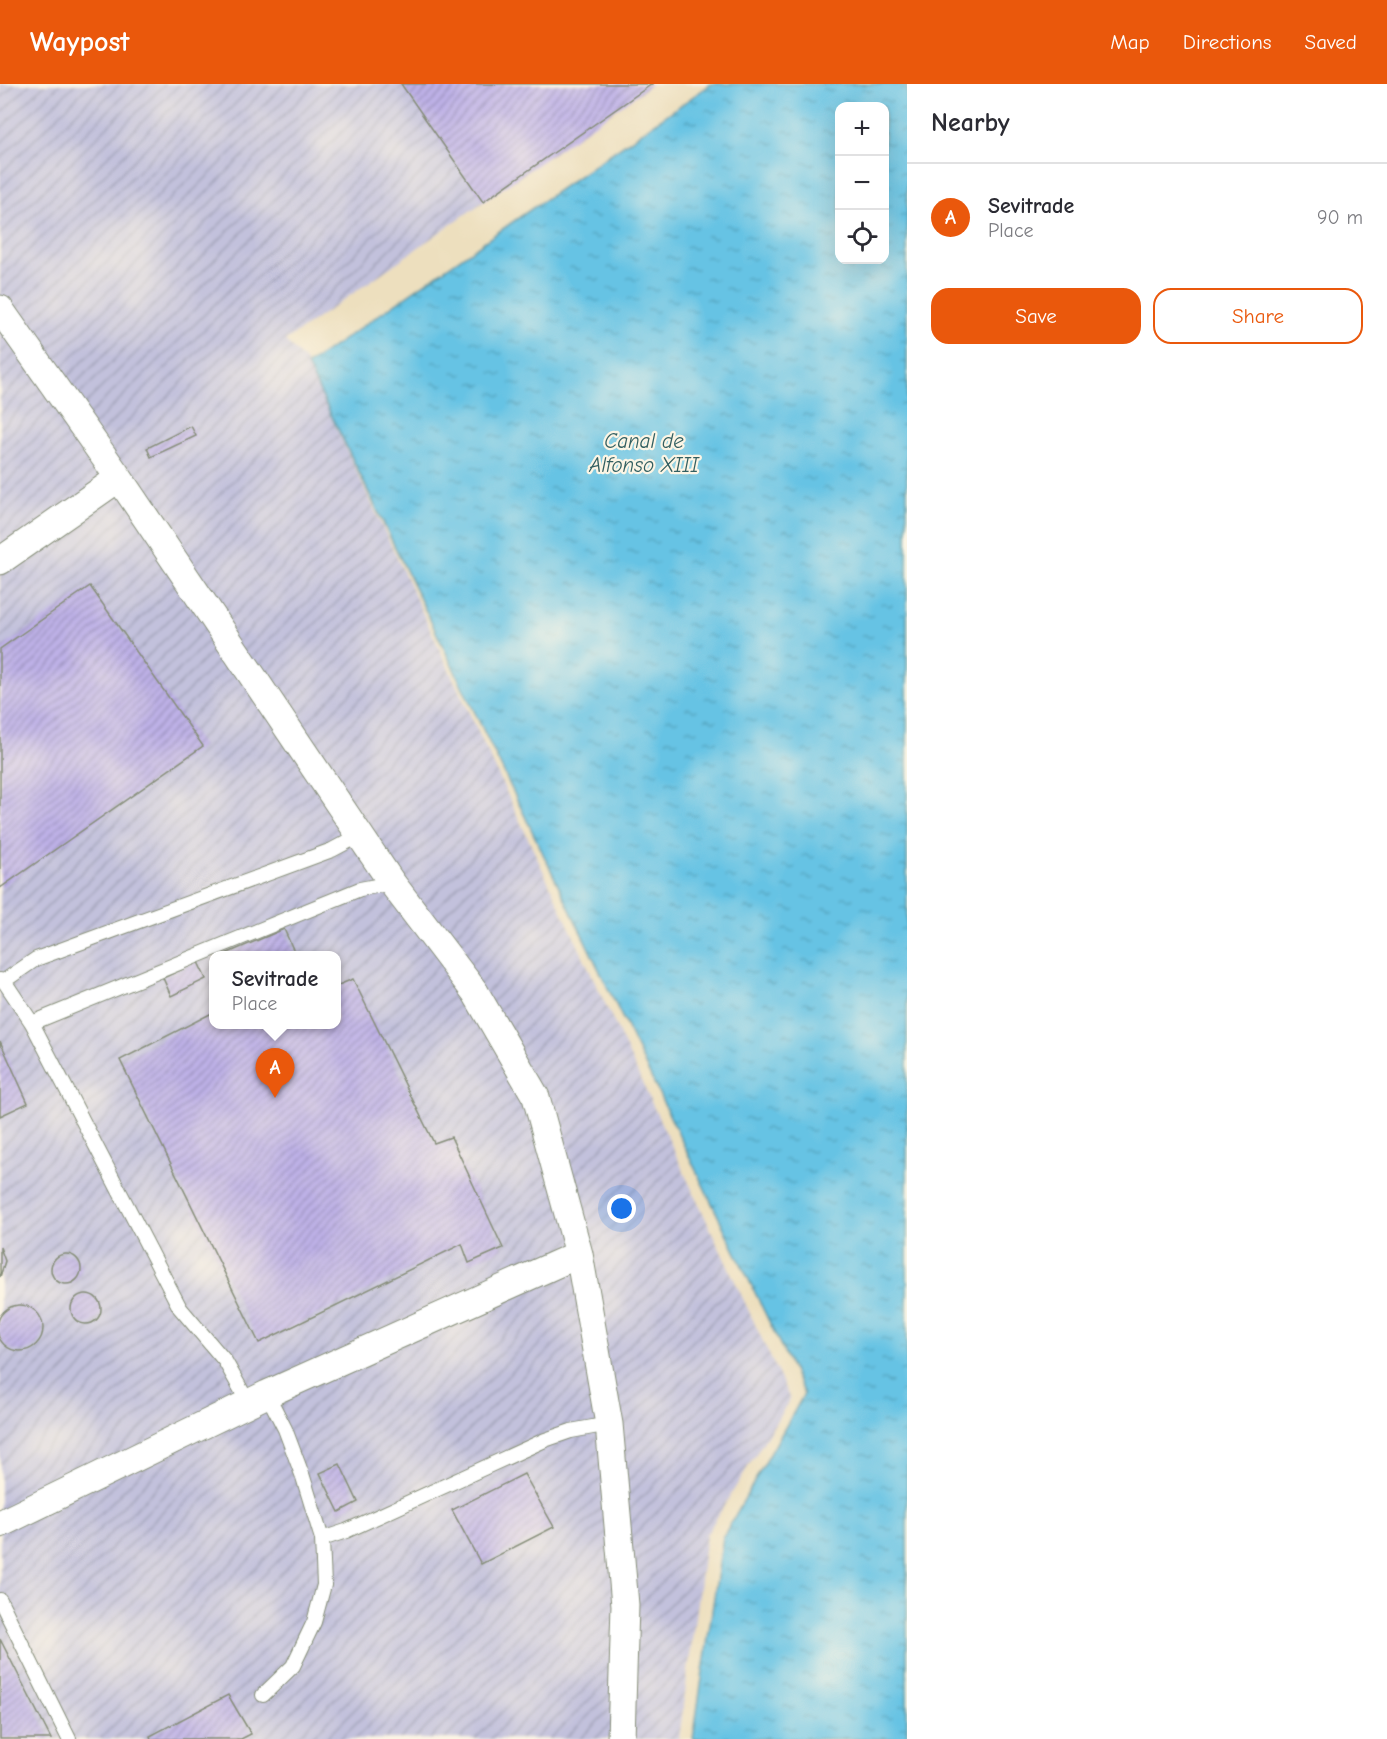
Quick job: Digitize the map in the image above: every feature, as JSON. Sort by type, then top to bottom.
[{"type":"street","points":[[0,309],[119,478],[392,883],[475,992],[536,1096],[579,1254],[609,1425],[625,1605],[621,1739]]},
{"type":"street","points":[[0,561],[119,478]]},
{"type":"street","points":[[0,1524],[258,1399],[579,1254]]},
{"type":"lane","points":[[263,1695],[292,1666],[314,1622],[324,1585],[322,1539],[300,1467],[285,1428],[180,1308],[33,1023],[2,981],[36,959],[332,850],[360,836]]},
{"type":"lane","points":[[33,1023],[360,888],[392,883]]},
{"type":"lane","points":[[322,1539],[346,1531],[545,1440],[571,1431],[609,1425]]},
{"type":"lane","points":[[0,1600],[69,1739]]},
{"type":"shaded area","points":[[0,84],[651,84],[285,341],[305,361],[790,1399],[706,1535],[679,1739],[0,1739]]},
{"type":"water","name":"Canal de Alfonso XIII","points":[[711,84],[907,84],[907,1739],[693,1739],[723,1537],[804,1394],[307,365]]},
{"type":"building","points":[[401,84],[652,84],[483,202]]},
{"type":"building","points":[[191,426],[196,436],[151,457],[147,448]]},
{"type":"building","points":[[90,586],[203,746],[0,888],[0,649]]},
{"type":"building","points":[[284,929],[294,951],[233,951]]},
{"type":"building","points":[[198,962],[206,979],[171,996],[163,978]]},
{"type":"building","points":[[353,979],[434,1143],[451,1137],[503,1248],[469,1263],[462,1244],[259,1343],[120,1060],[209,1015],[209,1029],[341,1029],[341,984]]},
{"type":"building","points":[[0,1041],[28,1103],[0,1116]]},
{"type":"building","points":[[0,1247],[5,1261],[0,1277]]},
{"type":"building","points":[[66,1254],[72,1255],[80,1263],[80,1275],[72,1283],[66,1284],[60,1283],[52,1275],[51,1269],[52,1263],[60,1255]]},
{"type":"building","points":[[86,1294],[92,1295],[100,1303],[100,1315],[92,1323],[86,1324],[80,1323],[72,1315],[71,1309],[72,1303],[80,1295]]},
{"type":"building","points":[[20,1305],[29,1307],[41,1319],[43,1328],[41,1337],[29,1349],[20,1351],[11,1349],[-1,1337],[-1,1319],[11,1307]]},
{"type":"building","points":[[340,1464],[358,1502],[339,1512],[320,1473]]},
{"type":"building","points":[[524,1474],[554,1527],[481,1564],[452,1510]]},
{"type":"building","points":[[0,1639],[51,1739],[0,1739]]},
{"type":"building","points":[[228,1695],[251,1734],[241,1739],[151,1739],[150,1736]]},
{"type":"place","name":"Sevitrade","points":[[275,1098]]}]
